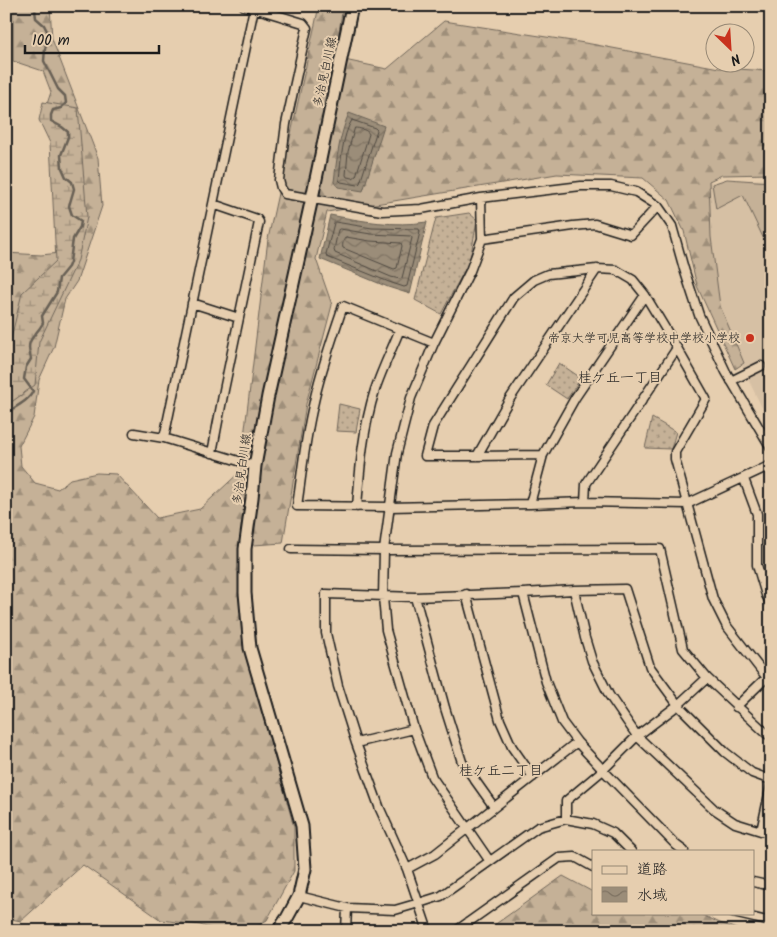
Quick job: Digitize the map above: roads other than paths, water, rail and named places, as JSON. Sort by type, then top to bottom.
[{"type":"main road","name":"多治見白川線","points":[[278,931],[299,896],[305,869],[302,826],[250,648],[245,593],[245,549],[255,466],[268,396],[352,6]]},
{"type":"street","points":[[244,6],[303,23],[307,28],[286,124],[279,180],[285,194],[382,211],[421,209],[482,198],[582,186],[611,186],[636,192],[658,206],[672,226],[699,314],[726,372],[771,448]]},
{"type":"street","points":[[164,438],[254,8]]},
{"type":"street","points":[[482,198],[482,239],[470,271],[434,343],[411,398],[397,453],[384,550],[383,596],[386,630],[414,729],[432,777],[490,860]]},
{"type":"street","points":[[212,453],[259,222],[257,219],[213,204]]},
{"type":"street","points":[[482,239],[595,224],[631,235],[658,206]]},
{"type":"street","points":[[477,456],[509,400],[597,269]]},
{"type":"street","points":[[542,454],[425,456],[433,426],[514,297],[534,280],[548,274],[597,269],[616,270],[633,280],[645,295],[706,399],[675,452],[674,459],[713,599],[726,625],[769,679],[736,706]]},
{"type":"street","points":[[530,504],[542,454],[574,398],[645,295]]},
{"type":"street","points":[[192,303],[239,318]]},
{"type":"street","points":[[434,343],[343,306],[324,361],[312,407],[297,506],[390,508],[585,502],[687,504],[771,466]]},
{"type":"street","points":[[357,507],[361,456],[368,419],[376,389],[400,329]]},
{"type":"street","points":[[585,502],[586,484],[677,348]]},
{"type":"street","points":[[731,381],[761,366]]},
{"type":"street","points":[[134,433],[164,438],[255,466]]},
{"type":"street","points":[[744,479],[757,514],[758,565],[766,595],[771,604]]},
{"type":"street","points":[[291,549],[660,549],[683,648],[707,678],[771,736]]},
{"type":"street","points":[[428,931],[407,869],[380,809],[338,686],[326,632],[326,594],[415,597],[625,589],[650,667],[678,705],[725,752],[752,773],[771,780]]},
{"type":"street","points":[[574,590],[592,661],[609,695],[637,736],[714,809],[735,823],[771,833]]},
{"type":"street","points":[[523,593],[546,682],[562,722],[602,770],[683,850]]},
{"type":"street","points":[[466,594],[500,720],[512,747],[533,777]]},
{"type":"street","points":[[415,597],[445,708],[462,762],[494,807]]},
{"type":"street","points":[[566,819],[566,801],[637,736],[678,705],[707,678]]},
{"type":"street","points":[[356,743],[414,729]]},
{"type":"street","points":[[407,869],[435,854],[577,742]]},
{"type":"street","points":[[761,831],[771,785]]},
{"type":"street","points":[[299,896],[347,908],[395,910],[441,896],[538,827],[566,819],[593,824],[614,833],[630,850]]},
{"type":"street","points":[[456,931],[559,858],[575,857],[592,866]]},
{"type":"street","points":[[754,882],[771,886]]},
{"type":"street","points":[[346,931],[347,908]]},
{"type":"street","points":[[737,914],[771,922]]},
{"type":"water","points":[[349,113],[384,126],[363,191],[338,187],[334,182],[337,156]]},
{"type":"water","points":[[330,215],[390,224],[427,222],[410,294],[320,259]]},
{"type":"waterway","points":[[6,413],[25,401],[33,391],[24,379],[26,367],[31,359],[29,352],[31,339],[43,323],[42,316],[57,292],[59,278],[68,267],[73,239],[80,227],[81,221],[72,215],[69,206],[74,189],[72,182],[66,177],[62,168],[61,155],[68,132],[51,121],[53,110],[61,108],[66,103],[65,96],[58,89],[44,61],[49,35],[44,25],[36,18],[35,10],[39,6]]},
{"type":"place","name":"帝京大学可児高等学校中学校小学校","points":[[750,338]]},
{"type":"district","name":"桂ケ丘一丁目","points":[[620,378]]},
{"type":"district","name":"桂ケ丘二丁目","points":[[501,771]]}]
